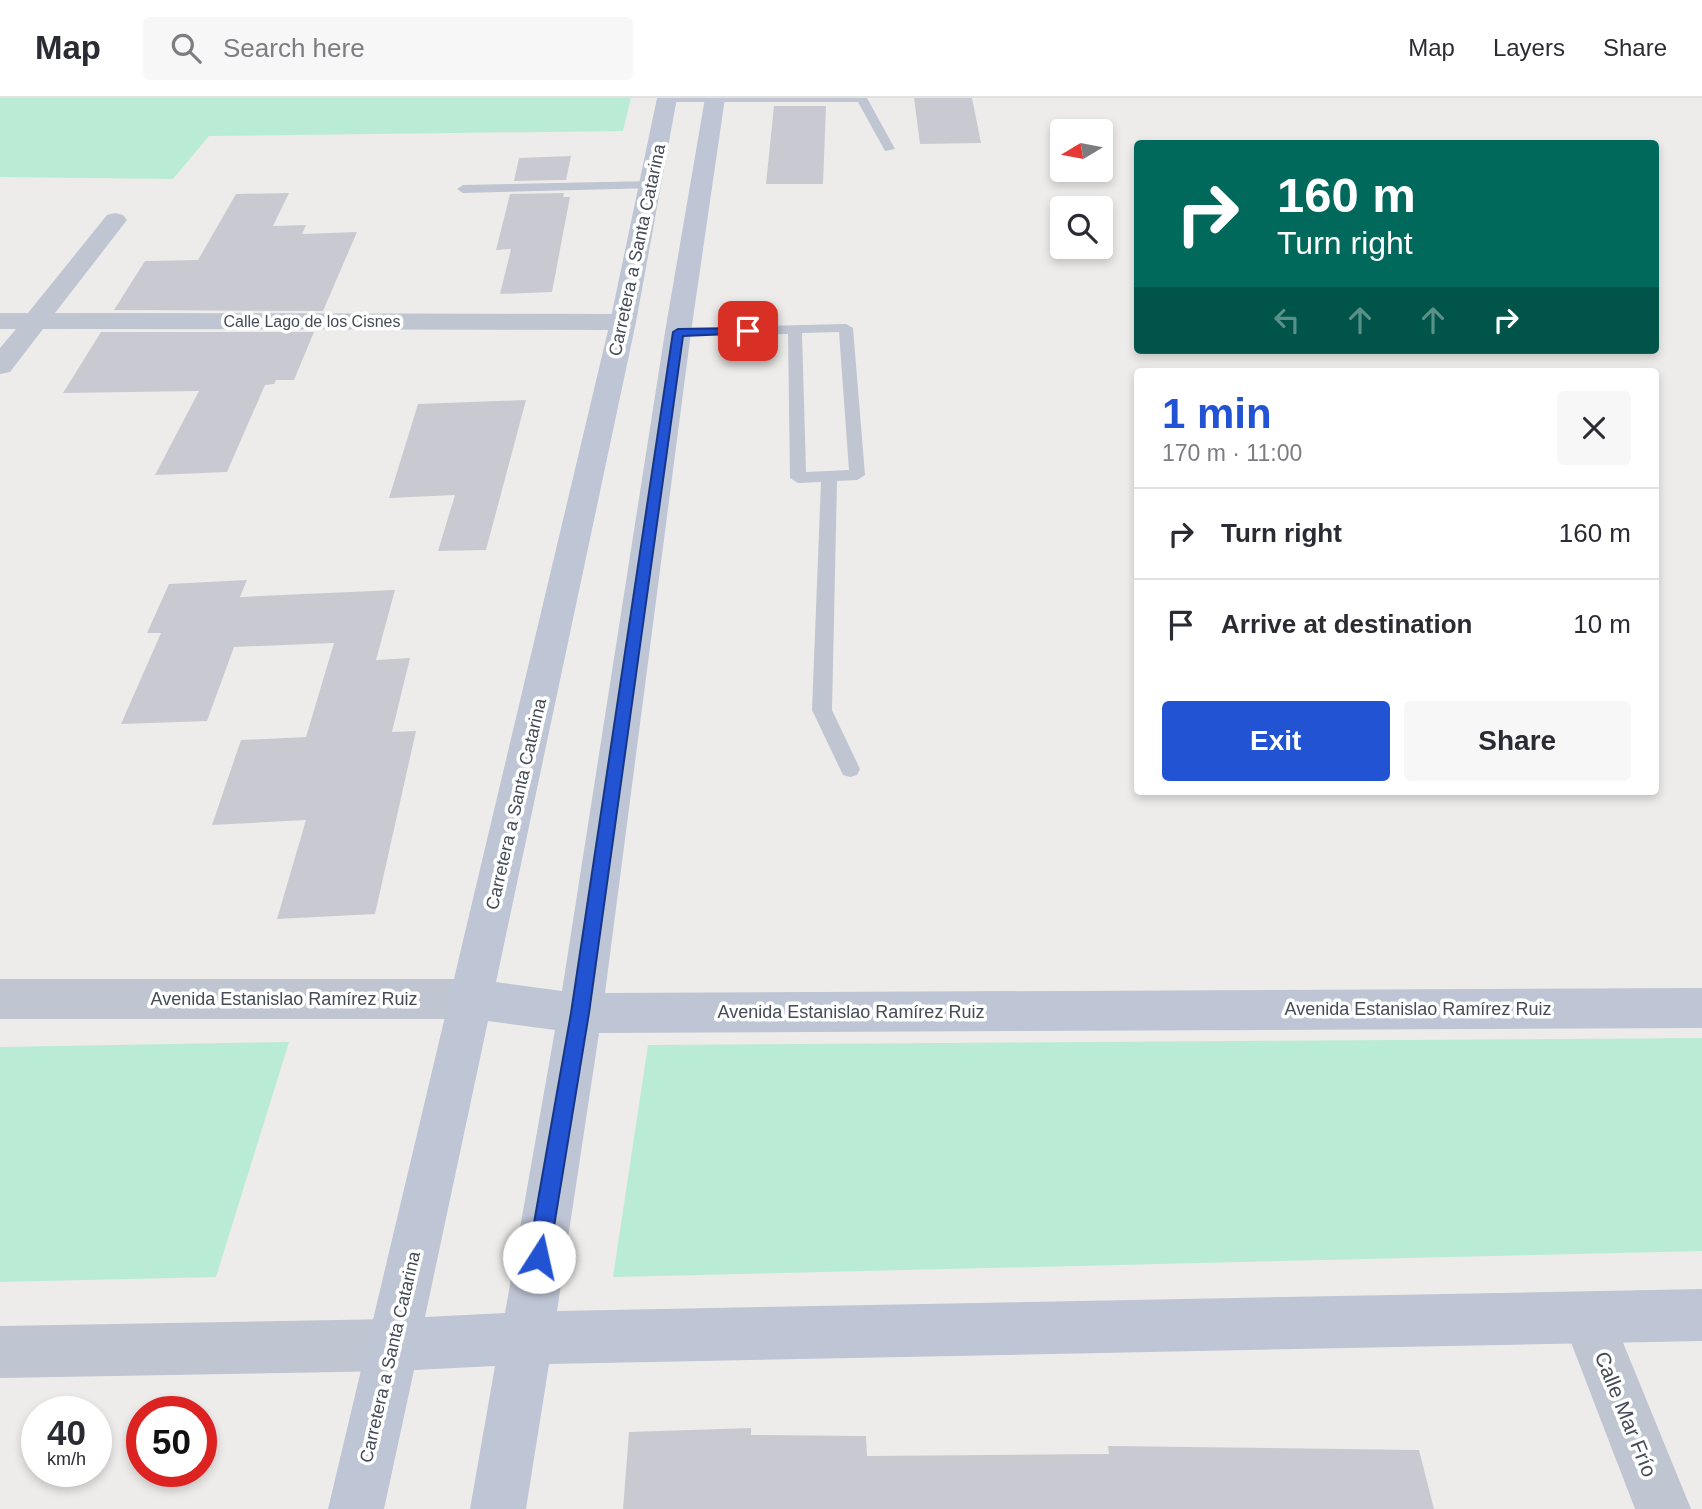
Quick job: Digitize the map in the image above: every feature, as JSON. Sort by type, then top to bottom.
[{"type":"main road","points":[[498,1509],[580,1013],[678,332],[715,98]]},
{"type":"main road","name":"Carretera a Santa Catarina","points":[[356,1509],[624,322],[667,99]]},
{"type":"main road","name":"Avenida Estanislao Ramírez Ruiz","points":[[472,999],[580,1013],[1702,1008]]},
{"type":"main road","points":[[393,1345],[525,1338],[1702,1315]]},
{"type":"street","points":[[0,366],[115,220]]},
{"type":"street","name":"Calle Lago de los Cisnes","points":[[0,321],[624,322]]},
{"type":"street","name":"Avenida Estanislao Ramírez Ruiz","points":[[0,999],[472,999]]},
{"type":"street","name":"Calle Mar Frío","points":[[1588,1319],[1663,1509]]},
{"type":"street","points":[[0,1352],[393,1345]]},
{"type":"lane","points":[[667,99],[862,99],[889,149]]},
{"type":"lane","points":[[463,189],[652,185]]},
{"type":"lane","points":[[678,332],[846,328],[858,475],[798,478],[795,330]]},
{"type":"lane","points":[[829,477],[822,710],[850,769]]},
{"type":"green space","points":[[0,98],[631,98],[623,131],[209,136],[173,179],[0,177]]},
{"type":"green space","points":[[1702,1038],[1702,1251],[613,1277],[648,1045]]},
{"type":"green space","points":[[289,1042],[216,1277],[0,1282],[0,1047]]},
{"type":"building","points":[[914,98],[972,98],[981,143],[920,144]]},
{"type":"building","points":[[774,106],[826,106],[823,184],[766,184]]},
{"type":"building","points":[[571,156],[566,180],[514,181],[519,158]]},
{"type":"building","points":[[289,193],[273,226],[306,225],[302,234],[357,232],[323,311],[114,310],[145,261],[198,260],[236,194]]},
{"type":"building","points":[[564,193],[563,197],[570,197],[552,292],[500,294],[511,249],[496,250],[510,194]]},
{"type":"building","points":[[101,332],[314,332],[294,380],[276,380],[274,384],[265,385],[227,472],[155,475],[199,391],[63,393]]},
{"type":"building","points":[[526,400],[486,550],[438,551],[455,495],[389,498],[418,404]]},
{"type":"building","points":[[247,580],[240,597],[395,590],[376,660],[410,658],[392,732],[416,731],[375,914],[277,919],[306,820],[212,825],[241,740],[306,737],[334,643],[234,647],[207,721],[121,724],[161,633],[147,633],[169,584]]},
{"type":"building","points":[[751,1428],[751,1435],[866,1436],[867,1456],[1109,1454],[1108,1446],[1419,1450],[1434,1509],[623,1509],[629,1432]]},
{"type":"route","points":[[539,1257],[580,1013],[678,332],[748,331]]}]
